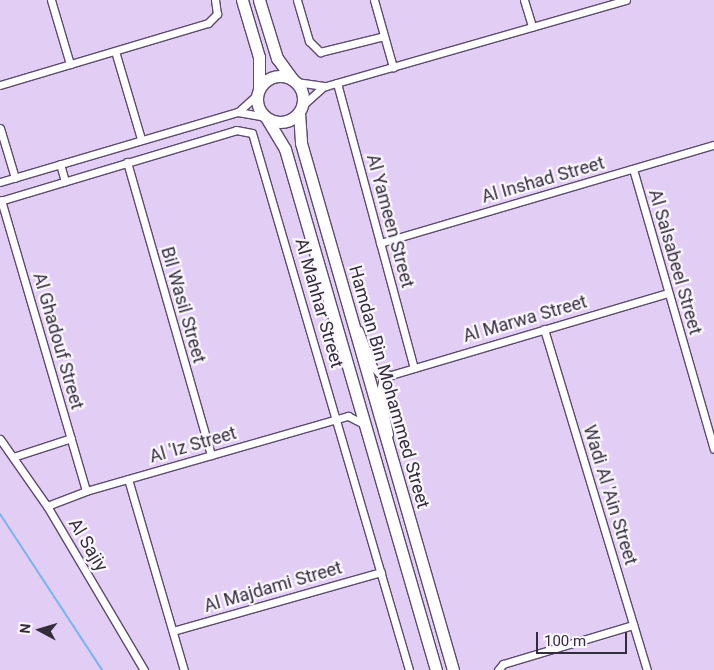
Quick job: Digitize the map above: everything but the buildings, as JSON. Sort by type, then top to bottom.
[{"type":"main road","points":[[242,0],[259,57],[258,106],[266,118],[281,123],[301,109],[302,93],[277,58],[259,0]]},
{"type":"main road","points":[[258,91],[270,78],[285,76],[294,81]]},
{"type":"main road","name":"Hamdan Bin Mohammed Street","points":[[301,109],[301,143],[453,670]]},
{"type":"main road","name":"Hamdan Bin Mohammed Street","points":[[266,118],[286,149],[436,670]]},
{"type":"street","points":[[51,0],[70,64]]},
{"type":"street","points":[[0,84],[211,22],[217,14],[215,0]]},
{"type":"street","points":[[297,0],[309,41],[320,52],[384,36]]},
{"type":"street","points":[[374,0],[393,67]]},
{"type":"street","points":[[524,0],[532,27]]},
{"type":"street","points":[[294,81],[326,86],[626,0]]},
{"type":"street","points":[[115,51],[141,139]]},
{"type":"street","name":"Al Yameen Street","points":[[337,83],[414,368]]},
{"type":"street","points":[[301,109],[326,86]]},
{"type":"street","points":[[238,112],[258,91]]},
{"type":"street","points":[[0,182],[238,112],[266,118]]},
{"type":"street","points":[[0,128],[14,178]]},
{"type":"street","name":"Al Mahhar Street","points":[[1,201],[236,130],[252,133],[409,670]]},
{"type":"street","name":"Al Inshad Street","points":[[380,242],[714,145]]},
{"type":"street","name":"Bil Wasil Street","points":[[127,162],[211,455]]},
{"type":"street","points":[[60,164],[65,181]]},
{"type":"street","name":"Al Salsabeel Street","points":[[633,169],[714,449]]},
{"type":"street","name":"Al Ghadouf Street","points":[[1,201],[86,491]]},
{"type":"street","name":"Al Marwa Street","points":[[391,374],[668,293]]},
{"type":"street","points":[[352,322],[362,335],[373,367],[379,373],[391,374]]},
{"type":"street","name":"Wadi Al 'Ain Street","points":[[544,329],[647,670]]},
{"type":"street","points":[[388,450],[388,424],[380,391],[382,382],[391,374]]},
{"type":"street","points":[[358,400],[348,416],[364,424]]},
{"type":"street","name":"Al 'Iz Street","points":[[47,506],[86,491],[348,416]]},
{"type":"street","name":"Al Sajiy","points":[[0,438],[47,506],[144,670]]},
{"type":"street","points":[[13,456],[71,438]]},
{"type":"street","points":[[128,479],[184,670]]},
{"type":"street","name":"Al Majdami Street","points":[[173,631],[381,572]]},
{"type":"street","points":[[498,670],[503,664],[633,624]]},
{"type":"waterway","points":[[0,514],[102,670]]}]
